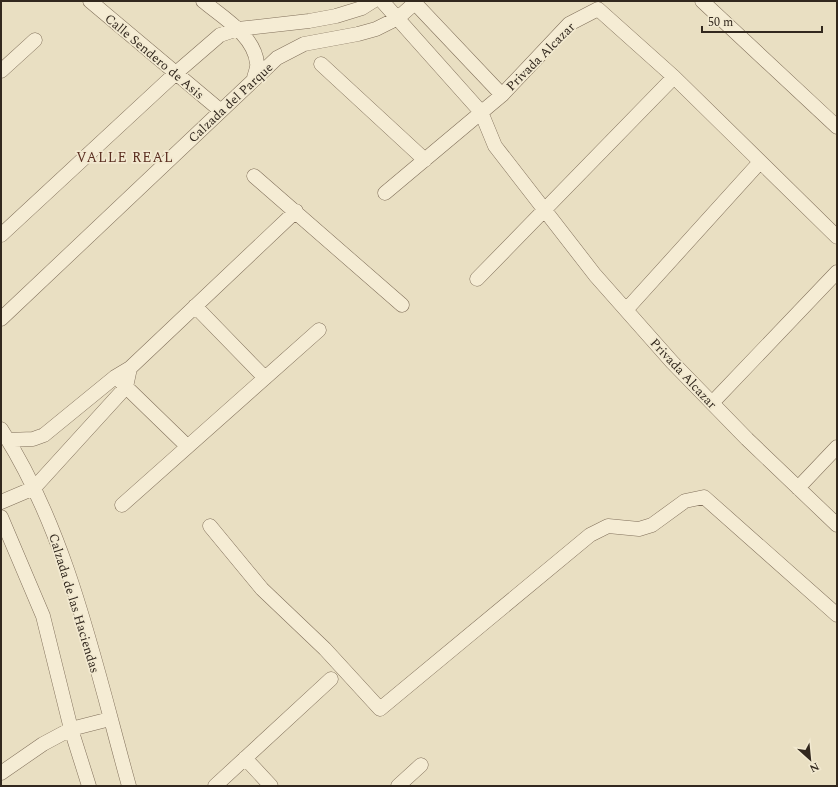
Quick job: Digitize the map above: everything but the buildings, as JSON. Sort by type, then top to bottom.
[{"type":"street","name":"Calle Sendero de Asis","points":[[90,1],[221,112]]},
{"type":"street","points":[[203,1],[238,30],[254,52],[257,64],[254,78]]},
{"type":"street","points":[[1,235],[176,73],[220,35],[238,30],[316,20],[362,8],[373,1]]},
{"type":"street","points":[[382,1],[482,112]]},
{"type":"street","points":[[702,1],[837,127]]},
{"type":"street","points":[[415,2],[432,22],[502,94]]},
{"type":"street","name":"Calzada del Parque","points":[[1,319],[221,112],[254,78],[277,58],[304,44],[358,34],[376,29],[398,18],[415,2]]},
{"type":"street","name":"Privada Alcazar","points":[[385,193],[502,94],[570,24],[598,9],[674,77],[837,237]]},
{"type":"street","points":[[415,38],[432,22]]},
{"type":"street","points":[[1,71],[35,40]]},
{"type":"street","points":[[321,64],[345,88],[425,160]]},
{"type":"street","points":[[477,280],[674,77]]},
{"type":"street","name":"Privada Alcazar","points":[[482,112],[495,146],[595,275],[672,362],[837,525]]},
{"type":"street","points":[[626,310],[760,162]]},
{"type":"street","points":[[254,176],[296,211],[402,305]]},
{"type":"street","points":[[5,434],[33,439],[44,435],[115,377],[130,368],[296,211]]},
{"type":"street","points":[[712,403],[837,272]]},
{"type":"street","points":[[195,306],[265,378]]},
{"type":"street","points":[[122,505],[319,330]]},
{"type":"street","points":[[1,502],[34,488],[126,387],[130,368]]},
{"type":"street","points":[[115,377],[187,446]]},
{"type":"street","name":"Calzada de las Haciendas","points":[[5,434],[34,488],[60,549],[79,609],[129,786]]},
{"type":"street","points":[[798,488],[837,447]]},
{"type":"street","points":[[210,526],[262,589],[325,649],[380,709],[590,535],[608,526],[639,529],[652,525],[685,501],[704,497],[837,615]]},
{"type":"street","points":[[1,517],[43,616],[71,729],[89,786]]},
{"type":"street","points":[[214,786],[331,679]]},
{"type":"street","points":[[1,773],[43,744],[71,729],[110,719]]},
{"type":"street","points":[[245,758],[271,786]]},
{"type":"street","points":[[398,786],[421,765]]},
{"type":"district","name":"VALLE REAL","points":[[125,157]]}]
